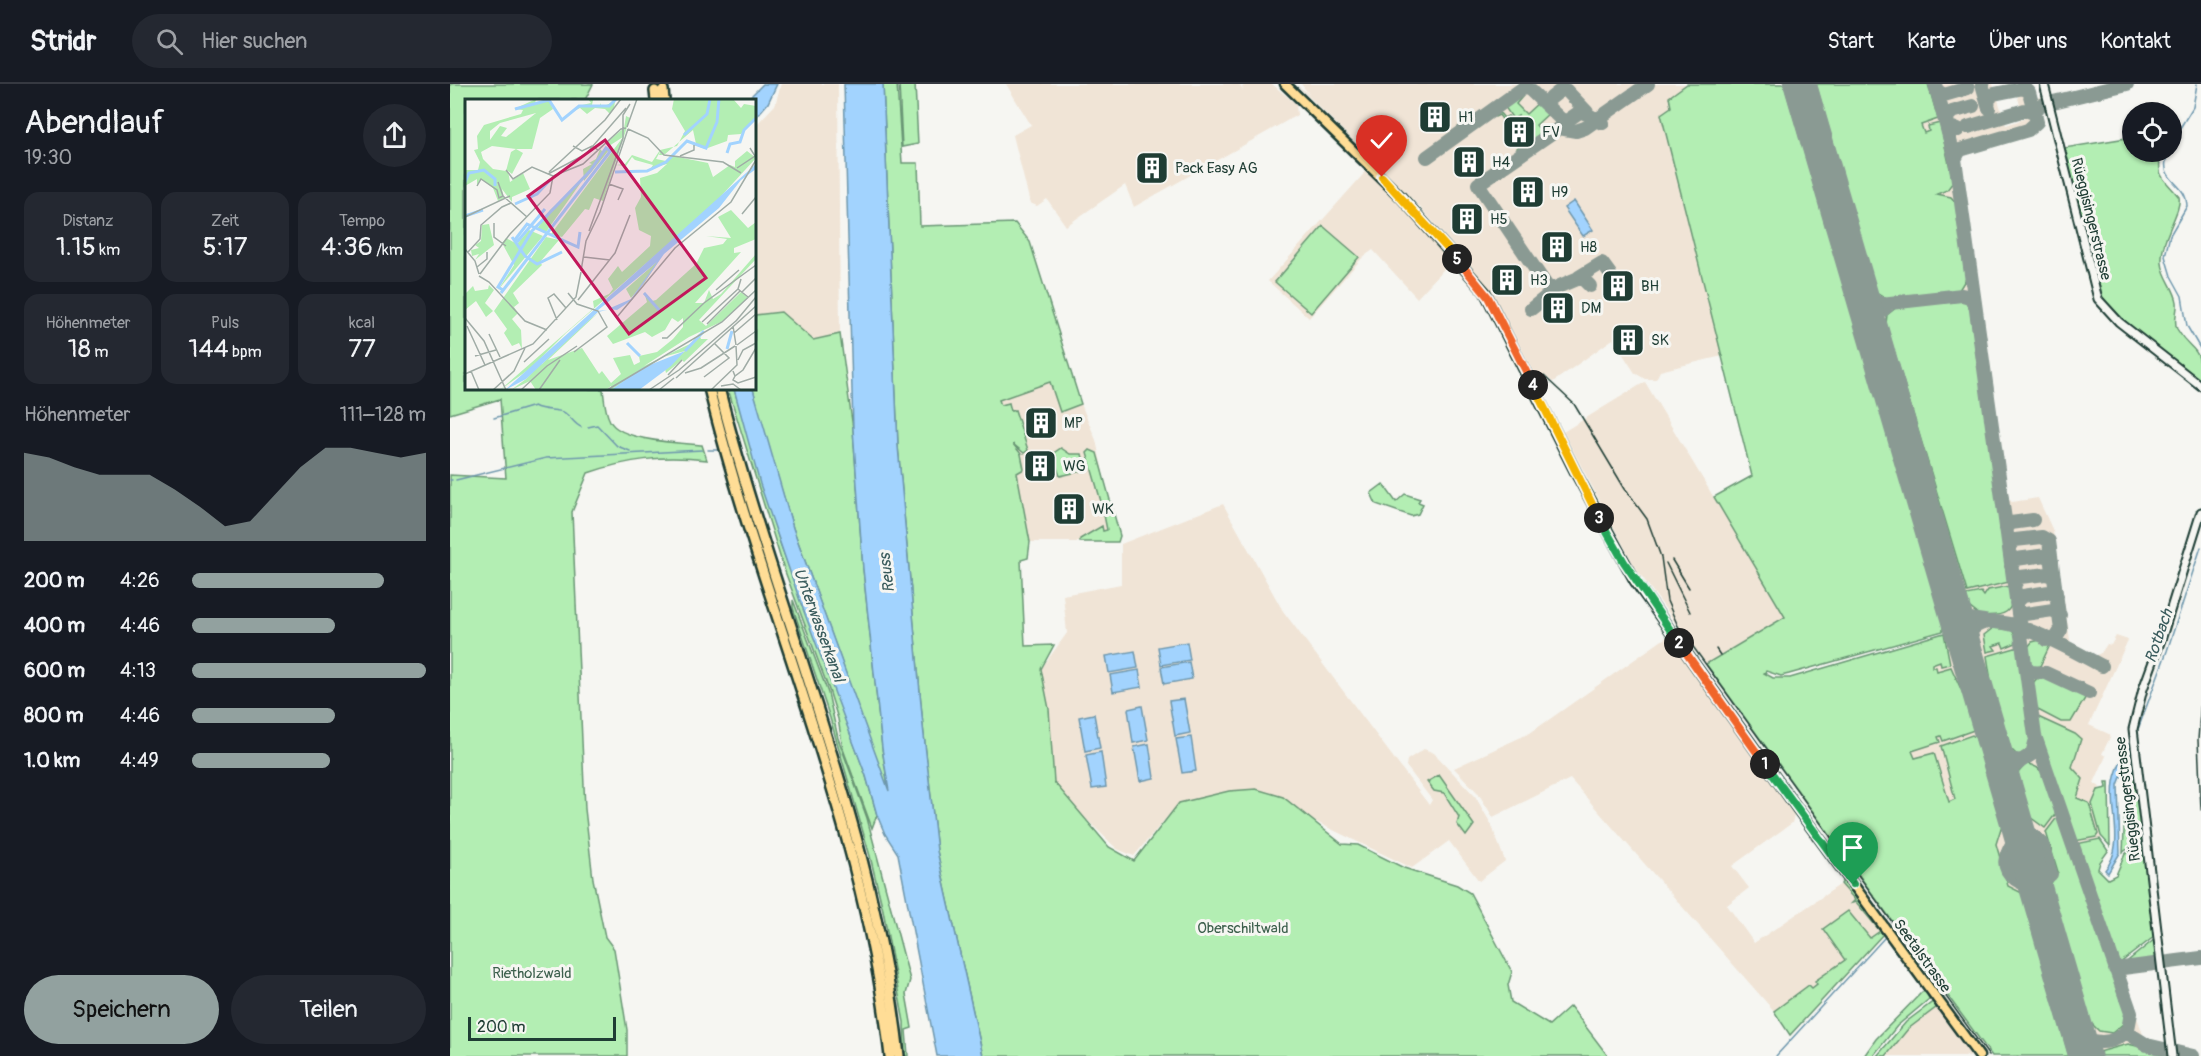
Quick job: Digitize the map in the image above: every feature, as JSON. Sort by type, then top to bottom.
[{"type":"highway","points":[[710,390],[745,513],[850,843],[875,954],[891,1056]]},
{"type":"highway","points":[[719,390],[754,512],[831,747],[860,846],[883,948],[899,1056]]},
{"type":"main road","name":"Seetalstrasse","points":[[1285,84],[1401,197],[1485,292],[1578,477],[1635,581],[1797,808],[1979,1056]]},
{"type":"main road","name":"Rüeggisingerstrasse","points":[[2044,84],[2092,283],[2098,299],[2119,322],[2201,386]]},
{"type":"main road","name":"Rüeggisingerstrasse","points":[[2172,1056],[2135,754],[2134,722],[2201,512]]},
{"type":"shaded area","points":[[781,84],[838,84],[840,334],[813,340],[781,312],[756,315],[756,125],[775,105]]},
{"type":"shaded area","points":[[1006,84],[1239,84],[1243,91],[1242,87],[1247,84],[1272,84],[1296,104],[1297,115],[1134,207],[1125,185],[1066,226],[1047,199],[1037,206],[1030,203],[1013,135],[1031,125]]},
{"type":"shaded area","points":[[1296,84],[1309,94],[1301,84],[1687,84],[1669,97],[1671,107],[1661,114],[1722,356],[1660,371],[1656,379],[1645,379],[1635,373],[1613,339],[1553,382],[1545,376],[1538,382],[1501,309],[1482,279],[1419,206]]},
{"type":"shaded area","points":[[1784,84],[1993,84],[2006,125],[2024,119],[2014,84],[2030,84],[2036,98],[2043,97],[2046,108],[2040,115],[2041,126],[2036,131],[1969,151],[1962,157],[1960,164],[2005,495],[2012,502],[2038,498],[2053,531],[2071,646],[2094,656],[2101,653],[2107,644],[2111,645],[2116,636],[2128,640],[2089,725],[2111,735],[2102,754],[2106,756],[2094,783],[2100,787],[2092,804],[2103,838],[2077,843],[2118,962],[2127,964],[2201,953],[2201,961],[2132,969],[2126,973],[2124,980],[2145,1040],[2201,1056],[2171,1055],[2128,1044],[2099,1052],[2100,1056],[2069,1056],[2022,893],[2008,886],[1996,844],[2002,825],[1975,736],[1941,746],[1955,800],[1949,802],[1934,753],[1915,758],[1912,750],[1939,742],[1938,737],[1941,736],[1943,741],[1974,729],[1951,667],[1937,671],[1932,668],[1931,664],[1941,661],[1950,663],[1943,623]]},
{"type":"shaded area","points":[[1369,168],[1454,258],[1417,298],[1373,250],[1363,257],[1309,318],[1268,281]]},
{"type":"shaded area","points":[[1051,382],[1060,412],[1081,404],[1096,440],[1118,542],[1030,542],[999,399]]},
{"type":"shaded area","points":[[1645,382],[1785,617],[1706,664],[1636,569],[1563,432]]},
{"type":"shaded area","points":[[1223,504],[1283,611],[1429,805],[1432,800],[1406,766],[1407,760],[1424,749],[1434,753],[1475,796],[1491,824],[1505,861],[1479,881],[1449,841],[1412,868],[1308,818],[1283,797],[1179,803],[1134,856],[1117,849],[1074,807],[1054,782],[1049,709],[1041,669],[1067,633],[1063,595],[1121,584],[1121,544]]},
{"type":"shaded area","points":[[1668,636],[1794,815],[1792,823],[1732,866],[1749,888],[1727,905],[1754,943],[1841,884],[1856,901],[1854,904],[1856,902],[1880,931],[1870,939],[1823,928],[1845,960],[1816,980],[1817,984],[1812,988],[1809,985],[1774,1011],[1570,779],[1493,817],[1478,793],[1454,768],[1530,733]]},
{"type":"shaded area","points":[[1937,1007],[1973,1056],[1886,1056],[1908,1029]]},
{"type":"green space","name":"Rietholzwald","points":[[450,84],[593,84],[586,99],[465,99],[465,390],[603,390],[607,413],[616,428],[652,440],[702,445],[707,460],[646,459],[588,473],[572,512],[585,809],[593,879],[605,937],[614,949],[627,1030],[627,1056],[450,1056],[450,475],[506,478],[500,399],[450,414]]},
{"type":"green space","name":"Oberschiltwald","points":[[883,84],[897,84],[902,163],[918,163],[920,226],[1015,223],[1030,242],[1081,404],[1060,412],[1050,382],[999,400],[1001,405],[1009,403],[1011,411],[1015,410],[1028,450],[1024,453],[1013,444],[1021,454],[1024,469],[1017,473],[1030,542],[1028,558],[1021,560],[1025,646],[1054,645],[1041,669],[1049,709],[1054,782],[1109,847],[1134,861],[1179,803],[1229,791],[1256,789],[1283,797],[1342,844],[1358,845],[1404,868],[1457,885],[1470,893],[1512,972],[1508,985],[1511,1002],[1549,1025],[1570,1006],[1608,1056],[983,1056],[937,851],[923,726],[898,446]]},
{"type":"green space","points":[[899,84],[915,84],[918,144],[902,147]]},
{"type":"green space","points":[[1687,84],[1784,84],[1943,623],[1943,631],[1781,676],[1766,671],[1764,673],[1773,678],[1790,678],[1944,633],[1950,664],[1941,666],[1940,661],[1932,664],[1932,667],[1936,667],[1937,671],[1951,667],[1964,696],[1974,730],[1943,741],[1941,736],[1938,737],[1940,742],[1912,751],[1915,758],[1934,753],[1949,802],[1955,799],[1941,746],[1972,735],[1976,738],[2002,825],[1996,844],[2008,886],[2022,893],[2069,1056],[1992,1056],[1898,928],[1901,925],[1898,922],[1895,925],[1706,664],[1785,617],[1714,497],[1752,476],[1661,114],[1671,107],[1669,97]]},
{"type":"green space","points":[[1816,84],[1928,84],[1938,119],[1921,125],[1924,133],[1929,131],[1928,126],[1940,123],[1953,182],[1947,190],[1937,194],[1951,197],[1957,204],[1967,277],[1959,290],[1889,300],[1876,292]]},
{"type":"green space","points":[[1528,90],[1516,104],[1526,114],[1539,102],[1549,113],[1536,125],[1543,133],[1518,151],[1517,148],[1529,137],[1517,120],[1518,116],[1513,119],[1505,107],[1499,112],[1504,118],[1508,116],[1510,118],[1504,122],[1499,115],[1495,117],[1494,114]]},
{"type":"green space","points":[[2122,139],[2122,162],[2160,162],[2162,178],[2179,197],[2177,210],[2164,244],[2162,263],[2177,302],[2176,326],[2182,337],[2197,354],[2201,381],[2126,322],[2103,299],[2064,148]]},
{"type":"green space","points":[[1323,226],[1359,257],[1311,313],[1275,282]]},
{"type":"green space","points":[[1958,299],[1966,302],[1972,311],[2009,582],[1967,592],[1886,324],[1887,315],[1897,307]]},
{"type":"green space","points":[[781,312],[813,340],[840,334],[853,429],[863,569],[889,793],[793,528],[760,418],[753,390],[756,390],[756,315]]},
{"type":"green space","points":[[728,390],[734,390],[780,543],[866,776],[877,815],[872,828],[843,749],[838,719],[829,690],[783,566]]},
{"type":"green space","points":[[1061,448],[1070,454],[1082,454],[1086,470],[1060,476],[1052,454]]},
{"type":"green space","points":[[1090,450],[1097,453],[1120,536],[1118,542],[1080,542],[1080,539],[1102,526],[1103,531],[1107,530],[1087,453]]},
{"type":"green space","points":[[1383,484],[1396,502],[1405,494],[1420,499],[1418,502],[1423,504],[1418,514],[1411,516],[1376,504],[1371,493]]},
{"type":"green space","points":[[2009,586],[2011,603],[2006,612],[1979,615],[1969,607],[1966,595],[1981,592],[1984,596],[1988,590]]},
{"type":"green space","points":[[793,600],[828,693],[838,738],[867,818],[910,980],[906,994],[912,1028],[906,1030],[908,1056],[905,1056],[904,1022],[883,910],[870,856],[830,718],[793,608]]},
{"type":"green space","points":[[1993,628],[2012,630],[2018,642],[2004,648],[2002,643],[1993,646],[1996,650],[1987,652],[1984,635]]},
{"type":"green space","points":[[2040,640],[2050,645],[2040,666],[2034,668],[2030,666],[2028,647],[2032,642]]},
{"type":"green space","points":[[2015,648],[2019,649],[2031,737],[2028,749],[2018,756],[2010,748],[1992,687],[1987,656]]},
{"type":"green space","points":[[2046,676],[2087,695],[2071,722],[2061,722],[2036,709],[2033,683],[2038,677]]},
{"type":"green space","points":[[2038,717],[2081,739],[2072,767],[2083,779],[2077,798],[2089,803],[2098,834],[2096,837],[2075,841],[2040,739],[2036,719]]},
{"type":"green space","points":[[2026,764],[2039,769],[2044,775],[2053,797],[2057,812],[2045,828],[2030,817],[2018,773]]},
{"type":"green space","points":[[2132,764],[2142,839],[2123,852],[2127,768]]},
{"type":"green space","points":[[1439,775],[1474,825],[1466,836],[1457,824],[1459,817],[1444,793],[1434,791],[1427,782]]},
{"type":"green space","points":[[2106,782],[2109,782],[2110,846],[2101,836],[2092,804],[2098,790],[2107,788]]},
{"type":"green space","points":[[2058,816],[2126,1011],[2124,1023],[2112,1033],[2099,1031],[2090,1022],[2050,885],[2058,872],[2046,832]]},
{"type":"green space","points":[[2100,839],[2108,851],[2098,869],[2108,879],[2116,875],[2125,854],[2140,845],[2143,847],[2155,936],[2120,963],[2115,957],[2076,844]]},
{"type":"green space","points":[[1844,880],[1884,933],[1790,1035],[1774,1011],[1809,985],[1812,988],[1817,984],[1815,981],[1845,960],[1823,929],[1848,911],[1870,938],[1880,931],[1856,902],[1852,903],[1855,900],[1841,884]]},
{"type":"green space","points":[[2155,939],[2156,961],[2124,964]]},
{"type":"green space","points":[[1922,992],[1927,992],[1929,999],[1897,1026],[1873,1056],[1864,1056],[1876,1039]]},
{"type":"green space","points":[[1934,1001],[1937,1007],[1908,1029],[1886,1056],[1877,1056],[1906,1022]]},
{"type":"green space","points":[[2128,1044],[2167,1053],[2167,1056],[2100,1056],[2099,1052]]},
{"type":"water","points":[[763,84],[777,84],[768,103],[756,117],[756,99],[748,99]]},
{"type":"water","points":[[844,84],[883,84],[898,446],[923,726],[937,851],[983,1056],[937,1056],[898,854],[885,834],[877,815],[866,776],[800,601],[760,484],[734,390],[753,390],[793,528],[889,791],[882,748],[863,569],[853,429]]},
{"type":"water","points":[[1574,201],[1593,230],[1583,236],[1564,208]]},
{"type":"water","points":[[1187,642],[1190,660],[1161,665],[1158,647]]},
{"type":"water","points":[[1135,651],[1138,668],[1109,673],[1106,656]]},
{"type":"water","points":[[1189,662],[1192,679],[1164,684],[1161,667]]},
{"type":"water","points":[[1139,670],[1142,687],[1113,692],[1110,675]]},
{"type":"water","points":[[1184,699],[1190,733],[1175,736],[1169,701]]},
{"type":"water","points":[[1142,706],[1148,740],[1133,743],[1128,709]]},
{"type":"water","points":[[1094,714],[1100,748],[1085,751],[1079,717]]},
{"type":"water","points":[[1191,737],[1196,771],[1182,773],[1176,739]]},
{"type":"water","points":[[2130,742],[2131,751],[2118,785],[2120,853],[2108,873],[2105,870],[2115,850],[2116,839],[2114,782],[2118,766]]},
{"type":"water","points":[[1149,744],[1154,778],[1140,781],[1134,747]]},
{"type":"water","points":[[1101,752],[1106,787],[1092,789],[1086,755]]},
{"type":"waterway","name":"Rotbach","points":[[2182,125],[2193,107],[2197,84]]},
{"type":"waterway","name":"Rotbach","points":[[2166,162],[2166,170],[2182,191],[2187,206],[2170,235],[2165,256],[2171,276],[2182,296],[2187,326],[2201,350]]},
{"type":"waterway","points":[[494,418],[534,406],[565,413],[581,427]]},
{"type":"waterway","points":[[588,427],[597,425],[617,446],[630,451]]},
{"type":"waterway","points":[[456,480],[546,458],[702,450]]},
{"type":"waterway","points":[[708,450],[720,450]]},
{"type":"waterway","name":"Rotbach","points":[[2137,732],[2167,651],[2201,547]]},
{"type":"waterway","points":[[1776,1056],[1885,937]]},
{"type":"taxiway","points":[[1590,286],[1581,277],[1555,288],[1548,288],[1478,184],[1559,128],[1576,131],[1585,128],[1648,84]]},
{"type":"taxiway","points":[[1935,84],[1955,159],[2035,736],[2131,1013],[2128,1029],[2123,1035],[2109,1041],[2088,1039],[2077,1028]]},
{"type":"taxiway","points":[[1982,84],[1989,108]]},
{"type":"taxiway","points":[[2035,111],[2041,105],[2127,84]]},
{"type":"taxiway","points":[[1427,157],[1526,86],[1571,129]]},
{"type":"taxiway","points":[[1936,90],[1944,95],[1968,88]]},
{"type":"taxiway","points":[[1955,159],[1960,150],[2028,130],[2037,122],[2029,92],[2024,88],[1994,94],[1989,99],[1988,106]]},
{"type":"taxiway","points":[[1551,98],[1561,90],[1566,90],[1587,112]]},
{"type":"taxiway","points":[[1958,130],[1948,126],[1947,117],[1952,112],[1973,106]]},
{"type":"taxiway","points":[[1968,127],[2025,110],[2036,114]]},
{"type":"taxiway","points":[[1568,120],[1581,111],[1603,123]]},
{"type":"taxiway","points":[[1579,277],[1602,263],[1610,274]]},
{"type":"taxiway","points":[[1858,280],[1866,296],[1881,304],[1962,295],[1970,297],[1975,305]]},
{"type":"taxiway","points":[[1531,309],[1551,293]]},
{"type":"taxiway","points":[[1873,331],[1875,317],[1890,304]]},
{"type":"taxiway","points":[[2006,529],[2011,523],[2033,520]]},
{"type":"taxiway","points":[[2009,548],[2015,540],[2042,537],[2049,541],[2061,630],[2056,638],[2046,640]]},
{"type":"taxiway","points":[[2011,566],[2016,559],[2047,555],[2052,561]]},
{"type":"taxiway","points":[[2014,585],[2020,577],[2047,574],[2054,577]]},
{"type":"taxiway","points":[[2016,603],[2023,596],[2049,592],[2057,596]]},
{"type":"taxiway","points":[[1953,604],[1963,618],[1984,621]]},
{"type":"taxiway","points":[[2021,626],[2019,619],[2025,614],[2053,610],[2060,615]]},
{"type":"taxiway","points":[[1965,646],[1972,630],[1985,623],[2004,623],[2048,638],[2102,666]]},
{"type":"taxiway","points":[[2026,667],[2030,672],[2046,673],[2089,693]]},
{"type":"taxiway","points":[[1994,744],[2004,758],[2021,761],[2032,754],[2036,739]]},
{"type":"taxiway","points":[[2006,786],[2010,770],[2021,761]]},
{"type":"taxiway","points":[[2017,822],[2042,843],[2051,874],[2039,884],[2029,885],[2018,881],[2008,872],[2005,865],[2018,825]]},
{"type":"taxiway","points":[[2115,969],[2201,958]]},
{"type":"taxiway","points":[[2126,1032],[2147,1045],[2193,1056]]},
{"type":"runway","points":[[1800,84],[2085,1056]]},
{"type":"railway","points":[[1544,376],[1574,404],[1625,489],[1647,519],[1661,557],[1667,601],[1678,626],[1989,1056]]},
{"type":"railway","points":[[1672,560],[1689,588]]},
{"type":"railway","points":[[1666,563],[1690,612]]},
{"type":"railway","points":[[1716,649],[1720,655]]},
{"type":"railway","points":[[2201,699],[2198,740],[2201,810]]},
{"type":"place","name":"H1","points":[[1435,117]]},
{"type":"place","name":"FV","points":[[1519,132]]},
{"type":"place","name":"H4","points":[[1469,162]]},
{"type":"place","name":"Pack Easy AG","points":[[1152,168]]},
{"type":"place","name":"H9","points":[[1528,192]]},
{"type":"place","name":"H5","points":[[1467,219]]},
{"type":"place","name":"H8","points":[[1557,247]]},
{"type":"place","name":"H3","points":[[1507,280]]},
{"type":"place","name":"BH","points":[[1618,286]]},
{"type":"place","name":"DM","points":[[1558,308]]},
{"type":"place","name":"SK","points":[[1628,340]]},
{"type":"place","name":"MP","points":[[1041,423]]},
{"type":"place","name":"WG","points":[[1040,466]]},
{"type":"place","name":"WK","points":[[1069,509]]},
{"type":"route","points":[[1382,177],[1407,202],[1488,297],[1578,477],[1635,581],[1853,884]]},
{"type":"water label","name":"Reuss","points":[[887,573]]},
{"type":"water label","name":"Unterwasserkanal","points":[[819,625]]}]
